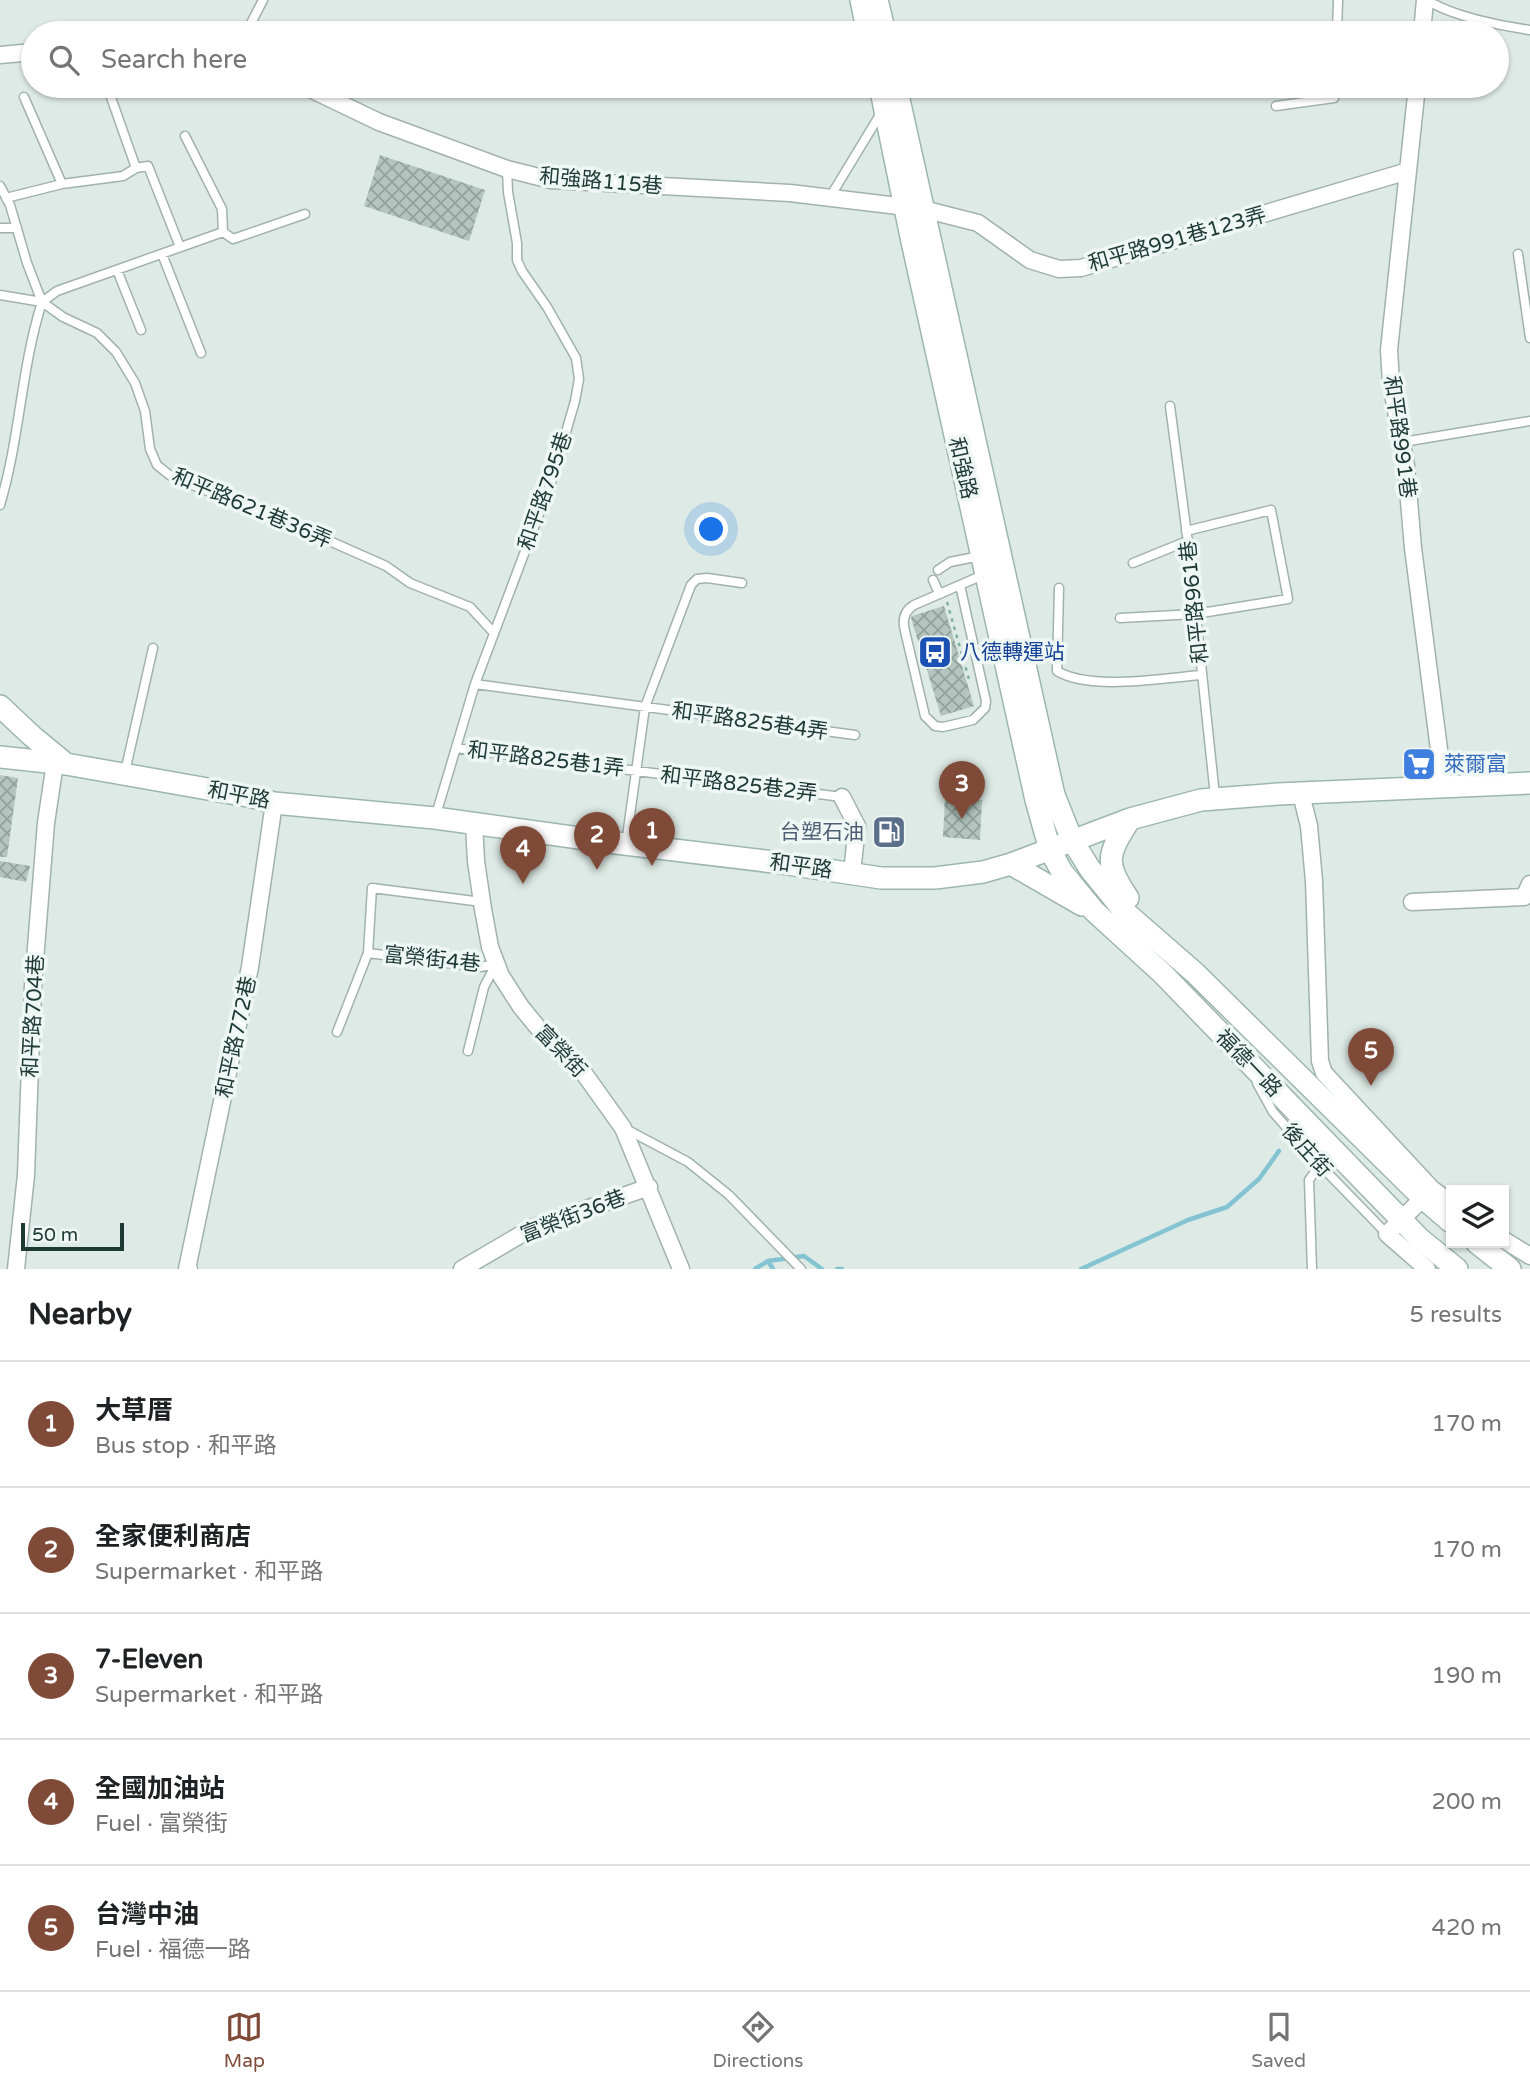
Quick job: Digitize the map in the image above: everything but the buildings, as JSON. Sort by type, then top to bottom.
[{"type":"street","points":[[861,0],[865,21]]},
{"type":"street","points":[[877,0],[882,21]]},
{"type":"street","points":[[1423,21],[1426,0]]},
{"type":"street","points":[[0,55],[21,53]]},
{"type":"street","name":"和強路115巷","points":[[329,98],[379,122],[506,169],[551,180],[790,193],[914,208]]},
{"type":"street","name":"和強路","points":[[883,98],[914,208],[993,563],[1054,795],[1072,840]]},
{"type":"street","name":"和強路","points":[[898,98],[914,208]]},
{"type":"street","name":"和平路991巷","points":[[1416,98],[1389,350],[1391,383],[1403,442],[1413,548],[1444,788]]},
{"type":"street","name":"和平路991巷123弄","points":[[914,208],[978,223],[1030,260],[1059,269],[1081,268],[1408,171]]},
{"type":"street","name":"和強路","points":[[993,563],[1036,800],[1050,850]]},
{"type":"street","name":"和平路","points":[[0,706],[61,764]]},
{"type":"street","name":"和平路","points":[[0,757],[61,764],[253,797],[274,803],[435,818],[881,878],[935,878],[983,872],[1130,819],[1201,800],[1530,783]]},
{"type":"street","name":"和平路704巷","points":[[16,1269],[26,1175],[33,985],[46,823],[61,764]]},
{"type":"street","points":[[1301,794],[1309,827],[1314,881],[1320,1061],[1324,1073],[1428,1194],[1446,1201]]},
{"type":"street","points":[[842,797],[857,826],[852,873]]},
{"type":"street","name":"和平路772巷","points":[[188,1269],[250,967],[274,803]]},
{"type":"street","points":[[1130,819],[1113,845],[1111,867],[1115,878],[1131,902],[1195,973]]},
{"type":"street","name":"富榮街","points":[[474,824],[482,902],[490,947],[501,976],[521,1007],[544,1034],[583,1072],[623,1128],[681,1269]]},
{"type":"street","name":"福德一路","points":[[1072,840],[1090,869],[1125,912],[1195,973],[1428,1194],[1446,1216]]},
{"type":"street","name":"福德一路","points":[[1050,850],[1062,873],[1094,911],[1161,973],[1242,1055],[1394,1227],[1420,1238],[1457,1269]]},
{"type":"street","points":[[1011,864],[1094,911]]},
{"type":"street","points":[[1412,902],[1524,897],[1530,884]]},
{"type":"street","name":"富榮街36巷","points":[[462,1269],[532,1228],[649,1188]]},
{"type":"street","points":[[1427,1269],[1394,1227],[1428,1194]]},
{"type":"street","points":[[1509,1243],[1530,1256]]},
{"type":"street","points":[[1483,1248],[1510,1269]]},
{"type":"lane","points":[[252,21],[263,0]]},
{"type":"lane","points":[[1337,21],[1338,0]]},
{"type":"lane","points":[[1426,0],[1439,8],[1487,21]]},
{"type":"lane","points":[[1509,27],[1530,30]]},
{"type":"lane","points":[[24,98],[62,184]]},
{"type":"lane","points":[[111,98],[136,168]]},
{"type":"lane","points":[[1276,106],[1335,98]]},
{"type":"lane","points":[[830,198],[885,107]]},
{"type":"lane","points":[[185,136],[222,209],[223,232]]},
{"type":"lane","points":[[6,198],[62,184],[123,176],[136,168],[148,166],[180,247]]},
{"type":"lane","name":"和平路795巷","points":[[435,818],[475,684],[553,477],[579,379],[576,358],[517,261],[517,243],[506,169]]},
{"type":"lane","points":[[0,186],[42,302]]},
{"type":"lane","points":[[223,232],[233,239],[304,214]]},
{"type":"lane","points":[[0,228],[17,228]]},
{"type":"lane","points":[[0,505],[18,424],[32,332],[42,302],[57,291],[223,232]]},
{"type":"lane","points":[[162,254],[201,353]]},
{"type":"lane","points":[[1518,254],[1530,338]]},
{"type":"lane","points":[[117,270],[141,330]]},
{"type":"lane","points":[[0,295],[42,302]]},
{"type":"lane","name":"和平路621巷36弄","points":[[42,302],[63,317],[97,333],[116,352],[135,383],[145,411],[149,449],[157,465],[172,477],[262,511],[386,566],[410,583],[470,607],[494,633]]},
{"type":"lane","name":"和平路961巷","points":[[1170,406],[1215,799]]},
{"type":"lane","points":[[1403,442],[1530,421]]},
{"type":"lane","points":[[1120,618],[1195,614],[1288,599],[1271,510],[1186,531]]},
{"type":"lane","points":[[1133,563],[1187,541]]},
{"type":"lane","points":[[938,570],[950,562],[993,563]]},
{"type":"lane","points":[[960,585],[986,701],[985,708],[973,720],[943,727],[935,726],[925,716],[904,618],[908,609],[960,585],[993,563]]},
{"type":"lane","points":[[626,844],[645,707],[691,585],[696,579],[707,578],[742,583]]},
{"type":"lane","points":[[933,580],[938,591],[942,593]]},
{"type":"lane","points":[[1059,588],[1057,671],[1065,676],[1102,682],[1202,675]]},
{"type":"lane","points":[[124,775],[153,648]]},
{"type":"lane","name":"和平路825巷4弄","points":[[475,684],[855,735]]},
{"type":"lane","name":"和平路825巷1弄","points":[[456,748],[636,771]]},
{"type":"lane","name":"和平路825巷2弄","points":[[636,771],[842,797]]},
{"type":"lane","points":[[337,1032],[368,953],[372,888],[482,902]]},
{"type":"lane","name":"富榮街4巷","points":[[368,953],[480,967],[496,964]]},
{"type":"lane","points":[[468,1051],[484,987],[496,964]]},
{"type":"lane","name":"後庄街","points":[[1242,1055],[1273,1112],[1320,1166],[1394,1227]]},
{"type":"lane","points":[[623,1128],[688,1162],[729,1195],[799,1267]]},
{"type":"lane","points":[[1312,1269],[1309,1180],[1320,1166]]},
{"type":"waterway","points":[[1081,1269],[1188,1220],[1227,1207],[1259,1179],[1279,1151]]},
{"type":"waterway","points":[[755,1269],[768,1261],[804,1256],[822,1269]]},
{"type":"waterway","points":[[768,1261],[773,1269]]},
{"type":"waterway","points":[[837,1269],[842,1269]]},
{"type":"place","name":"八德轉運站","points":[[935,652]]},
{"type":"place","name":"萊爾富","points":[[1419,764]]},
{"type":"place","name":"7-Eleven","points":[[962,819]]},
{"type":"place","name":"台塑石油","points":[[889,832]]},
{"type":"place","name":"大草厝","points":[[652,866]]},
{"type":"place","name":"全家便利商店","points":[[597,870]]},
{"type":"place","name":"全國加油站","points":[[523,884]]},
{"type":"place","name":"台灣中油","points":[[1371,1086]]}]
